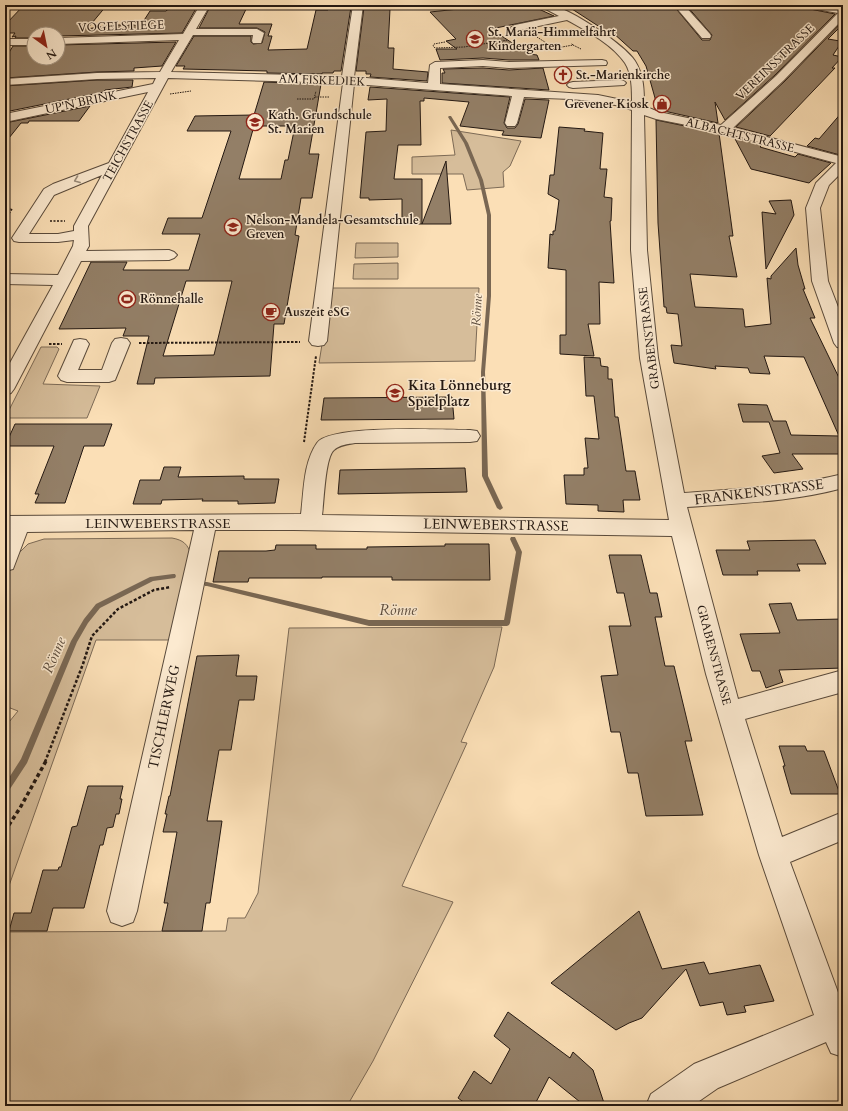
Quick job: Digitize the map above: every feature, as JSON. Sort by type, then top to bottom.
[{"type":"street","name":"TEICHSTRASSE","points":[[5,389],[81,246],[81,226],[157,86],[165,75],[205,5]]},
{"type":"street","points":[[318,341],[358,5]]},
{"type":"street","points":[[547,7],[568,5]]},
{"type":"street","points":[[679,5],[706,36]]},
{"type":"street","points":[[810,5],[843,12]]},
{"type":"street","name":"GRABENSTRASSE","points":[[547,7],[569,17],[614,46],[629,61],[636,75],[638,84],[639,250],[648,351],[675,501],[714,659],[773,855],[840,1033]]},
{"type":"street","name":"VEREINSSTRASSE","points":[[724,129],[780,78],[843,12]]},
{"type":"street","points":[[515,28],[569,17]]},
{"type":"street","name":"VOGELSTIEGE","points":[[66,41],[257,32],[259,33],[257,41]]},
{"type":"street","points":[[5,42],[26,42]]},
{"type":"street","points":[[434,86],[435,65],[483,63],[509,65],[561,64],[629,61]]},
{"type":"street","points":[[602,63],[609,78],[620,83]]},
{"type":"street","name":"AM FISKEDIEK","points":[[5,82],[97,76],[165,75],[349,80],[598,99],[627,104],[638,108]]},
{"type":"street","name":"UP'N BRINK","points":[[5,118],[199,76]]},
{"type":"street","points":[[529,86],[620,83],[638,84]]},
{"type":"street","points":[[511,123],[519,93]]},
{"type":"street","name":"ALBACHTSTRASSE","points":[[638,108],[670,119],[724,129],[843,163]]},
{"type":"street","points":[[843,163],[823,183],[813,208],[820,281],[843,343]]},
{"type":"street","points":[[80,236],[58,238],[18,238],[49,192],[58,187],[113,166]]},
{"type":"street","points":[[75,256],[169,255]]},
{"type":"street","points":[[5,279],[62,280]]},
{"type":"street","points":[[80,344],[67,376],[109,376],[121,343]]},
{"type":"street","points":[[311,522],[318,462],[325,446],[336,440],[355,437],[470,436]]},
{"type":"street","name":"FRANKENSTRASSE","points":[[675,501],[783,492],[824,486],[843,481]]},
{"type":"street","name":"TISCHLERWEG","points":[[122,911],[206,522]]},
{"type":"street","name":"LEINWEBERSTRASSE","points":[[12,524],[311,522],[681,528]]},
{"type":"street","points":[[5,563],[12,524]]},
{"type":"street","name":"GRABENSTRASSE","points":[[730,712],[843,681]]},
{"type":"street","points":[[773,855],[843,826]]},
{"type":"street","points":[[663,1106],[706,1076],[840,1033]]},
{"type":"path","points":[[534,36],[548,44],[561,64]]},
{"type":"path","points":[[445,42],[434,44],[433,46],[435,48],[464,47],[511,39]]},
{"type":"path","points":[[551,49],[573,45],[571,43]]},
{"type":"path","points":[[5,209],[12,209],[5,220]]},
{"type":"path","points":[[121,343],[318,341],[304,443]]},
{"type":"path","points":[[28,344],[80,344]]},
{"type":"path","points":[[5,831],[20,808],[47,759],[92,636],[118,609],[154,590],[193,583]]},
{"type":"shaded area","points":[[451,130],[521,141],[510,166],[503,172],[504,187],[467,190],[463,174],[412,174],[412,157],[455,155]]},
{"type":"shaded area","points":[[356,243],[398,243],[398,257],[355,258]]},
{"type":"shaded area","points":[[398,263],[398,279],[353,279],[354,264]]},
{"type":"shaded area","points":[[331,288],[479,288],[475,361],[319,363]]},
{"type":"shaded area","points":[[41,347],[57,347],[59,349],[43,384],[100,386],[87,418],[5,418]]},
{"type":"shaded area","points":[[172,538],[184,543],[191,555],[171,640],[96,640],[5,897],[5,727],[18,711],[5,706],[5,583],[15,557],[28,544],[44,539]]},
{"type":"shaded area","points":[[502,627],[494,667],[461,742],[467,743],[402,886],[453,902],[373,1061],[347,1106],[5,1106],[5,932],[226,931],[228,918],[245,918],[258,893],[289,628]]},
{"type":"building","points":[[24,5],[107,5],[87,29],[110,25],[141,25],[150,11],[166,11],[172,6],[198,5],[182,33],[66,36],[66,26],[26,26],[26,38],[15,38],[16,36],[12,37],[15,33],[5,33],[5,25]]},
{"type":"building","points":[[211,5],[244,5],[243,7],[247,7],[239,24],[272,24],[268,36],[272,36],[268,50],[307,49],[316,10],[328,10],[328,5],[350,5],[351,7],[341,71],[322,74],[267,73],[267,71],[183,69],[185,66],[176,66],[194,36],[251,36],[251,42],[253,44],[262,43],[265,32],[257,28],[199,28]]},
{"type":"building","points":[[497,5],[530,5],[554,16],[491,29],[529,54],[537,55],[539,60],[483,58],[440,60],[436,49],[457,49],[446,41],[456,39],[430,12]]},
{"type":"building","points":[[599,5],[633,5],[635,7],[673,5],[702,40],[710,40],[712,35],[686,5],[804,5],[810,9],[835,14],[775,75],[725,120],[715,102],[718,123],[655,109],[655,98],[646,66],[637,51],[633,51],[612,32],[609,33],[572,9]]},
{"type":"building","points":[[364,7],[390,9],[388,48],[394,48],[393,69],[428,72],[427,81],[370,77],[371,74],[366,74],[366,71],[356,71]]},
{"type":"building","points":[[843,21],[843,24],[828,39],[840,41],[838,42],[841,43],[833,55],[842,57],[832,68],[835,68],[770,136],[736,127],[785,81]]},
{"type":"building","points":[[176,42],[162,66],[134,68],[134,71],[5,78],[5,59],[13,46],[26,46],[26,66],[66,66],[66,45]]},
{"type":"building","points":[[483,68],[509,70],[543,68],[549,90],[442,83],[442,73],[445,73],[443,69]]},
{"type":"building","points":[[97,80],[133,80],[132,87],[105,90],[104,92],[5,112],[5,86]]},
{"type":"building","points":[[264,82],[321,84],[309,154],[319,154],[312,198],[301,198],[295,235],[299,236],[284,324],[274,324],[270,376],[155,378],[154,384],[137,384],[149,336],[123,336],[126,328],[59,329],[91,262],[127,262],[123,270],[189,270],[200,234],[162,234],[168,218],[202,218],[231,131],[187,131],[195,116],[254,115]],"holes":[[[254,126],[295,126],[288,160],[285,160],[281,179],[239,179]],[[186,281],[232,281],[214,355],[163,356]]]},
{"type":"building","points":[[370,87],[510,97],[504,123],[507,128],[515,128],[518,124],[525,99],[549,100],[541,138],[502,135],[504,131],[460,126],[469,102],[424,98],[424,101],[420,101],[421,145],[398,145],[394,179],[422,179],[422,224],[406,224],[406,219],[402,219],[402,199],[369,200],[369,198],[360,198],[366,132],[386,131],[387,99],[368,100]]},
{"type":"building","points":[[90,106],[79,121],[29,121],[28,123],[21,123],[5,143],[5,123]]},
{"type":"building","points":[[843,111],[843,151],[840,155],[807,146],[815,138],[819,139]]},
{"type":"building","points":[[656,120],[719,133],[733,236],[729,236],[737,277],[690,274],[695,307],[743,309],[745,327],[771,324],[767,278],[771,279],[771,276],[796,248],[798,265],[805,289],[803,289],[815,318],[810,318],[843,386],[843,454],[792,454],[803,469],[774,473],[762,456],[780,453],[769,422],[743,422],[738,404],[767,405],[773,421],[786,421],[791,435],[839,436],[804,357],[764,356],[770,374],[750,373],[748,368],[715,366],[716,369],[674,363],[671,345],[682,346],[678,314],[667,313],[666,307],[664,307],[658,223]]},
{"type":"building","points":[[559,127],[585,129],[584,131],[603,133],[600,169],[607,169],[604,197],[612,198],[610,221],[614,283],[599,282],[600,324],[588,324],[594,356],[560,354],[560,335],[566,335],[566,270],[548,268],[550,234],[553,235],[553,231],[555,231],[559,200],[548,194],[550,175],[554,175]]},
{"type":"building","points":[[734,137],[762,145],[760,147],[795,157],[798,154],[831,163],[809,183],[751,169]]},
{"type":"building","points":[[446,161],[451,224],[422,224]]},
{"type":"building","points":[[791,200],[794,215],[766,269],[762,212],[776,214],[769,201]]},
{"type":"building","points":[[584,357],[600,358],[601,366],[608,367],[608,379],[612,379],[615,417],[618,417],[626,471],[635,471],[640,500],[623,500],[624,512],[598,511],[598,505],[566,504],[564,475],[584,475],[584,468],[588,468],[585,438],[599,439],[594,396],[586,396]]},
{"type":"building","points":[[452,397],[454,419],[321,420],[324,398]]},
{"type":"building","points":[[15,424],[112,424],[104,446],[84,446],[65,503],[35,503],[39,494],[35,494],[54,446],[5,446]]},
{"type":"building","points":[[164,467],[181,467],[178,477],[244,476],[244,479],[279,479],[275,503],[238,504],[238,501],[202,501],[203,499],[162,500],[161,504],[133,504],[140,480],[160,480]]},
{"type":"building","points":[[465,468],[467,492],[338,494],[340,470]]},
{"type":"building","points":[[815,540],[826,564],[797,564],[800,571],[757,571],[758,575],[723,575],[716,550],[750,550],[747,541]]},
{"type":"building","points":[[445,544],[489,544],[490,580],[392,580],[392,577],[322,577],[249,578],[248,582],[213,582],[219,551],[266,551],[275,550],[276,545],[316,545],[316,549],[367,549],[367,547],[445,546]]},
{"type":"building","points":[[609,555],[641,555],[650,593],[657,593],[662,617],[655,617],[665,666],[674,666],[692,741],[685,741],[703,815],[646,816],[638,773],[628,773],[620,732],[611,732],[601,676],[618,675],[609,626],[631,626],[624,593],[617,593]]},
{"type":"building","points":[[791,603],[797,620],[843,619],[843,668],[779,670],[783,682],[766,688],[760,671],[752,671],[740,634],[780,633],[769,604]]},
{"type":"building","points":[[239,655],[236,676],[257,676],[254,700],[239,700],[231,750],[219,750],[207,821],[222,821],[210,903],[206,903],[202,931],[162,931],[168,903],[164,903],[177,832],[163,832],[167,814],[165,814],[170,796],[197,656]]},
{"type":"building","points":[[779,746],[805,746],[807,751],[824,751],[840,794],[791,794]]},
{"type":"building","points":[[88,786],[123,786],[119,814],[116,814],[113,827],[107,828],[103,845],[100,845],[84,908],[53,908],[47,931],[9,931],[14,913],[31,913],[43,870],[58,870],[59,867],[61,867],[72,827],[77,826]]},
{"type":"building","points":[[639,911],[662,969],[704,962],[709,974],[760,965],[774,1001],[744,1006],[746,1012],[727,1015],[723,1002],[700,1006],[686,969],[642,1018],[616,1030],[551,983]]},
{"type":"building","points":[[508,1012],[570,1058],[573,1052],[593,1070],[605,1106],[585,1106],[549,1077],[534,1106],[469,1106],[458,1098],[474,1071],[491,1084],[510,1049],[494,1036]]},
{"type":"waterway","name":"Rönne","points":[[450,117],[466,143],[481,180],[489,215],[489,296],[483,372],[485,476],[500,508]]},
{"type":"waterway","name":"Rönne","points":[[207,584],[369,623],[507,623],[519,552],[513,539]]},
{"type":"waterway","name":"Rönne","points":[[5,790],[24,761],[74,641],[86,621],[98,606],[152,579],[173,576]]},
{"type":"place","name":"St. Mariä-Himmelfahrt Kindergarten","points":[[475,39]]},
{"type":"place","name":"St.-Marienkirche","points":[[563,75]]},
{"type":"place","name":"Grevener Kiosk","points":[[662,104]]},
{"type":"place","name":"Kath. Grundschule St. Marien","points":[[255,122]]},
{"type":"place","name":"Nelson-Mandela-Gesamtschule Greven","points":[[233,227]]},
{"type":"place","name":"Rönnehalle","points":[[127,299]]},
{"type":"place","name":"Auszeit eSG","points":[[271,312]]},
{"type":"place","name":"Kita Lönneburg Spielplatz","points":[[395,393]]}]
